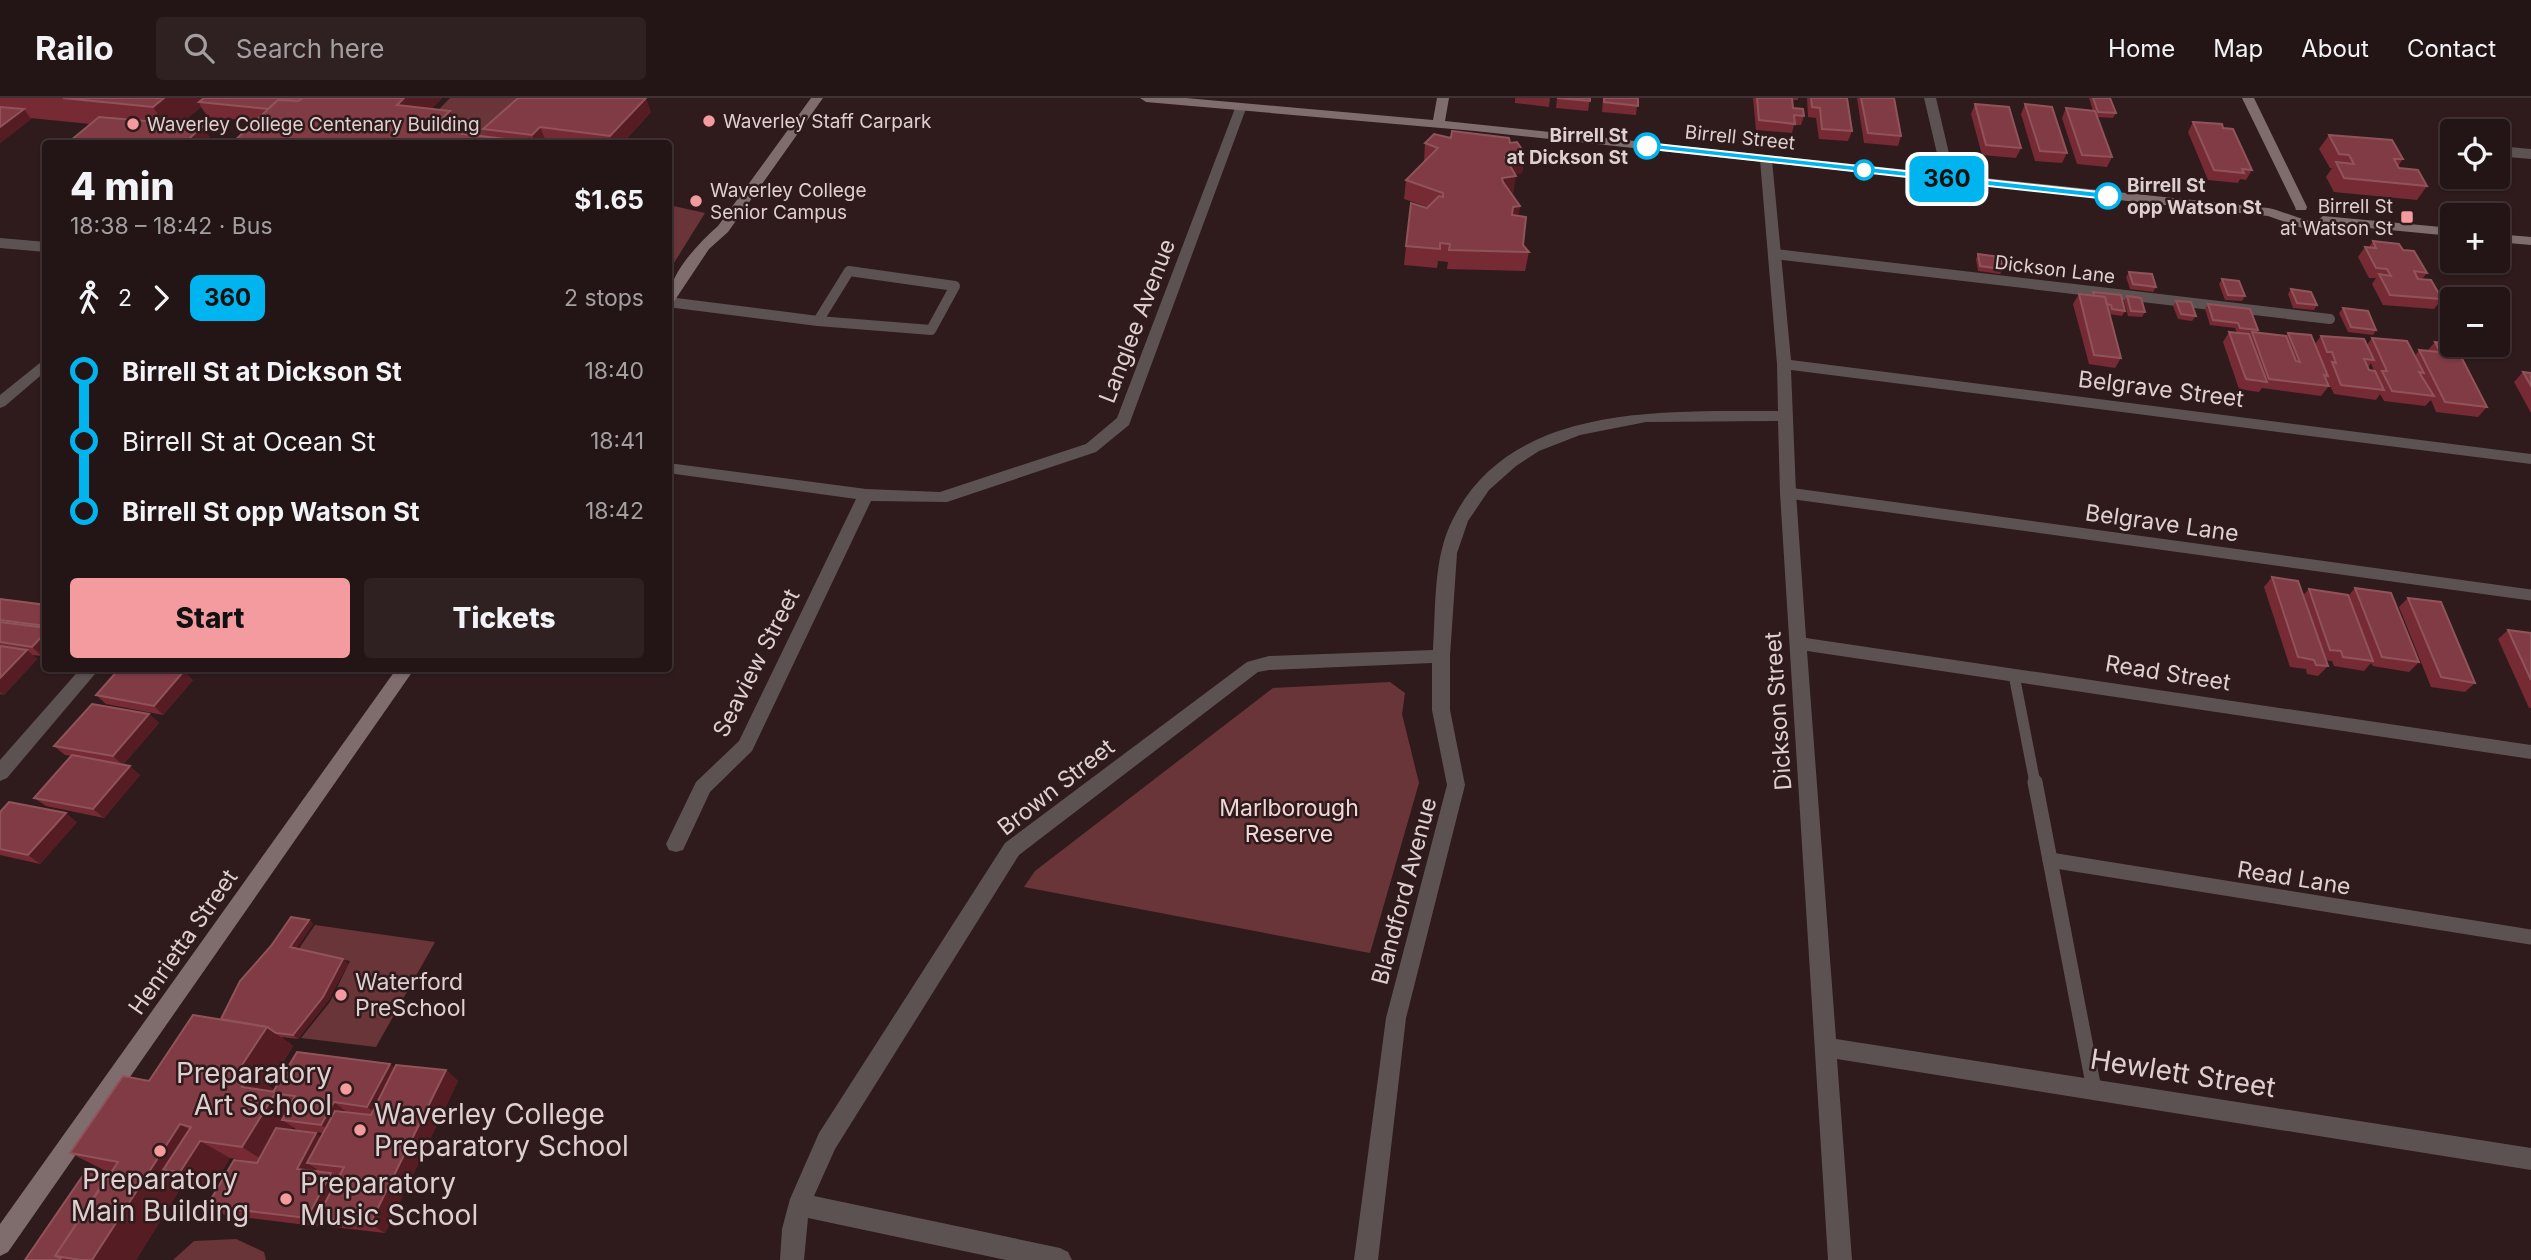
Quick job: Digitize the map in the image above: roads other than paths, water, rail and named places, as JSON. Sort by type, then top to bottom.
[{"type":"main road","points":[[672,295],[704,246],[723,229],[817,98]]},
{"type":"main road","name":"Birrell Street","points":[[1146,98],[1438,124],[2287,216],[2305,226],[2320,225],[2323,220]]},
{"type":"main road","points":[[1438,124],[1443,98]]},
{"type":"main road","points":[[2248,98],[2301,207]]},
{"type":"main road","points":[[2287,216],[2287,210],[2301,207],[2316,212],[2323,220],[2440,231]]},
{"type":"main road","points":[[2510,239],[2531,241]]},
{"type":"main road","name":"Henrietta Street","points":[[0,1244],[404,672]]},
{"type":"street","points":[[1930,98],[1949,179]]},
{"type":"street","name":"Langlee Avenue","points":[[672,469],[866,495],[941,498],[1091,448],[1124,421],[1241,106]]},
{"type":"street","name":"Dickson Street","points":[[1766,160],[1784,364],[1788,493],[1840,1260]]},
{"type":"street","name":"Belgrave Street","points":[[1784,364],[2531,459]]},
{"type":"street","points":[[0,403],[42,366]]},
{"type":"street","name":"Blandford Avenue","points":[[1366,1260],[1396,1018],[1456,785],[1441,709],[1441,656],[1449,553],[1454,534],[1475,496],[1521,455],[1577,430],[1625,420],[1669,416],[1786,416]]},
{"type":"street","name":"Seaview Street","points":[[676,844],[703,787],[746,746],[866,495]]},
{"type":"street","name":"Read Street","points":[[1798,643],[2531,752]]},
{"type":"street","name":"Brown Street","points":[[792,1260],[801,1205],[813,1168],[827,1141],[1012,849],[1253,667],[1269,663],[1441,656]]},
{"type":"street","points":[[0,773],[88,672]]},
{"type":"street","name":"Hewlett Street","points":[[1825,1047],[2531,1160]]},
{"type":"street","points":[[801,1205],[1060,1260]]},
{"type":"lane","points":[[2510,152],[2531,154]]},
{"type":"lane","points":[[0,243],[42,247]]},
{"type":"lane","name":"Dickson Lane","points":[[1775,254],[2330,319]]},
{"type":"lane","points":[[672,302],[818,321],[931,330],[955,286],[849,271],[818,321]]},
{"type":"lane","name":"Belgrave Lane","points":[[1788,493],[2531,595]]},
{"type":"lane","points":[[2014,675],[2094,1089]]},
{"type":"lane","name":"Read Lane","points":[[2050,860],[2531,937]]},
{"type":"place","name":"Waverley Staff Carpark","points":[[709,121]]},
{"type":"place","name":"Waverley College Centenary Building","points":[[133,124]]},
{"type":"place","name":"Birrell St at Dickson St","points":[[1647,146]]},
{"type":"place","name":"Birrell St opp Watson St","points":[[2108,196]]},
{"type":"place","name":"Waverley College Senior Campus","points":[[696,201]]},
{"type":"place","name":"Birrell St at Watson St","points":[[2407,217]]},
{"type":"place","name":"Waterford PreSchool","points":[[341,995]]},
{"type":"place","name":"Preparatory Art School","points":[[346,1089]]},
{"type":"place","name":"Waverley College Preparatory School","points":[[360,1130]]},
{"type":"place","name":"Preparatory Main Building","points":[[160,1151]]},
{"type":"place","name":"Preparatory Music School","points":[[286,1199]]},
{"type":"park label","name":"Marlborough Reserve","points":[[1289,821]]}]
